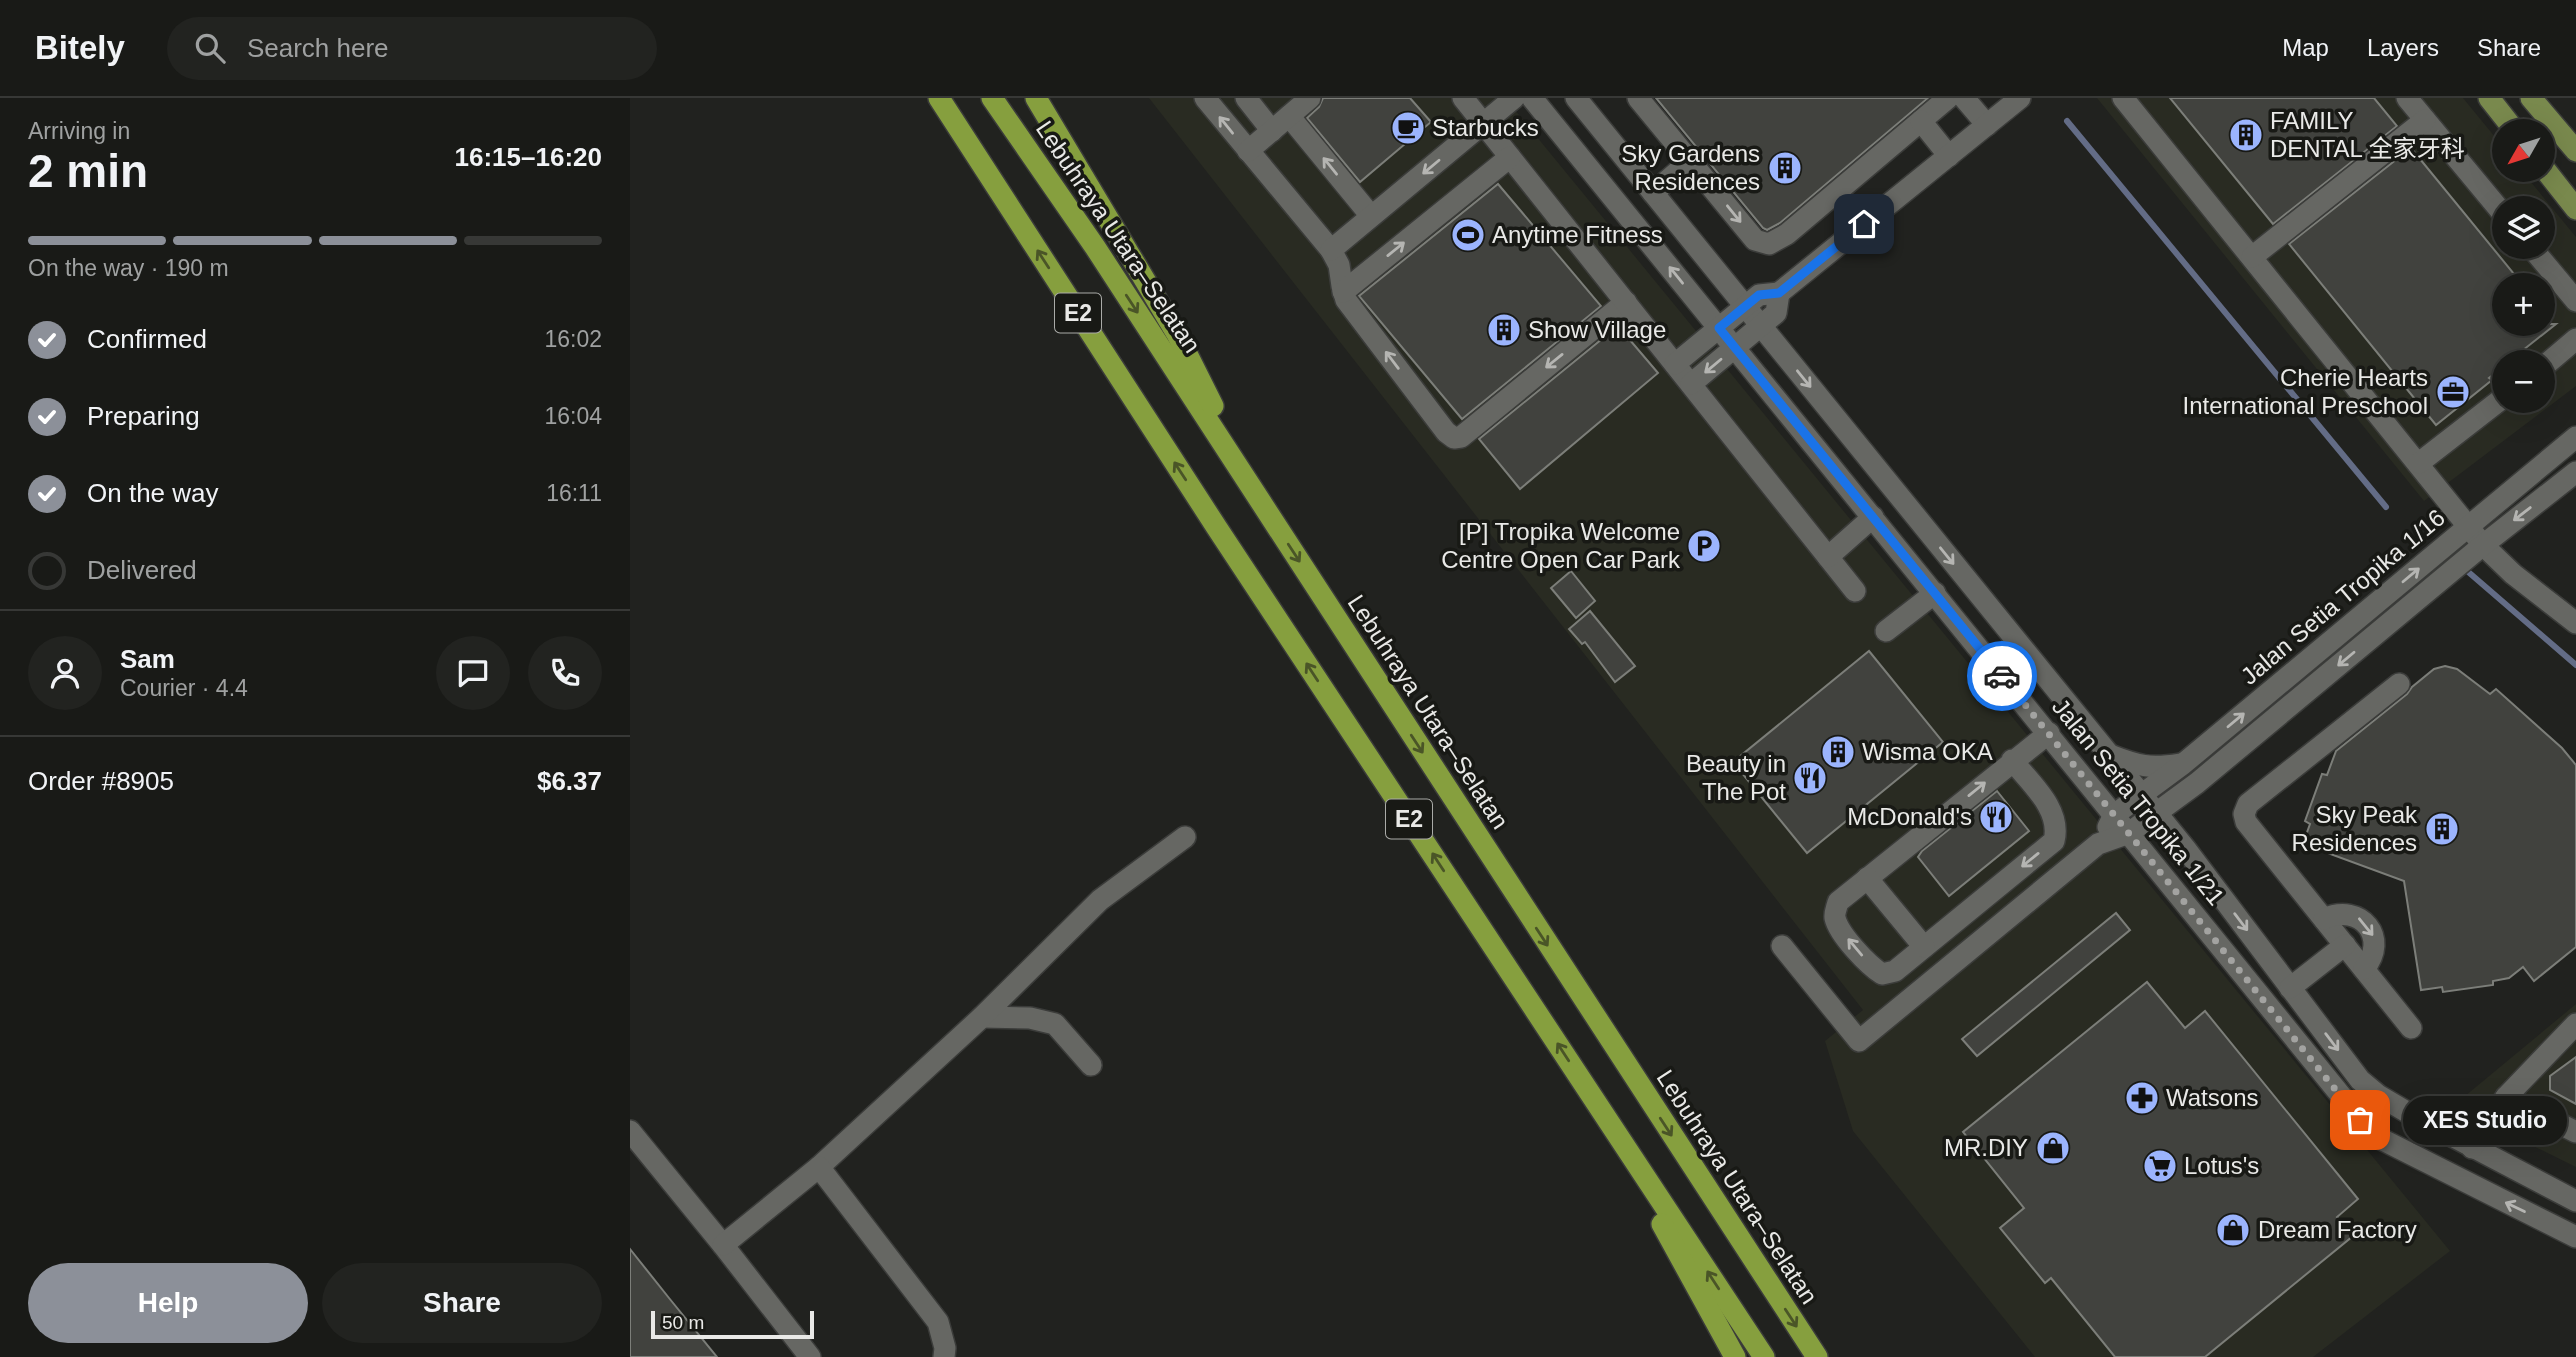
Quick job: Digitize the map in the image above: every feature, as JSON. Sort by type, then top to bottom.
[{"type":"highway","name":"E2","points":[[939,98],[1217,528],[1764,1357]]},
{"type":"highway","name":"Lebuhraya Utara–Selatan","points":[[992,98],[1095,247],[1816,1357]]},
{"type":"highway","points":[[1007,98],[1095,247]]},
{"type":"highway","points":[[1036,98],[1177,334],[1257,495]]},
{"type":"highway","points":[[1601,1109],[1692,1282],[1735,1357]]},
{"type":"main road","points":[[2489,98],[2506,119]]},
{"type":"main road","points":[[2531,98],[2576,151]]},
{"type":"main road","points":[[2555,182],[2576,209]]},
{"type":"street","points":[[1205,98],[1331,250],[1342,273],[1346,300],[1438,421],[1454,438],[1461,437],[1626,302]]},
{"type":"street","points":[[1246,98],[1272,131]]},
{"type":"street","points":[[1248,151],[1310,98]]},
{"type":"street","points":[[1463,98],[1855,591]]},
{"type":"street","points":[[1331,250],[1514,98]]},
{"type":"street","name":"Jalan Setia Tropika 1/21","points":[[1532,98],[2372,1135],[2576,1237]]},
{"type":"street","name":"Jalan Setia Tropika 1/21","points":[[1576,98],[2185,848],[2360,1080],[2378,1095],[2472,1148],[2576,1201]]},
{"type":"street","points":[[1638,98],[1755,240],[1769,244],[1787,234],[1948,98]]},
{"type":"street","points":[[1964,98],[1987,124]]},
{"type":"street","points":[[1675,364],[1759,295],[1779,293],[2020,98]]},
{"type":"street","points":[[2123,98],[2483,545],[2513,574],[2576,623]]},
{"type":"street","points":[[2407,98],[2492,201]]},
{"type":"street","points":[[1289,116],[1371,216]]},
{"type":"street","points":[[2252,257],[2425,120]]},
{"type":"street","points":[[1921,121],[1949,156]]},
{"type":"street","points":[[1343,292],[1510,157]]},
{"type":"street","points":[[1653,192],[1690,162]]},
{"type":"street","points":[[2541,259],[2576,301]]},
{"type":"street","points":[[1691,384],[1776,313],[1779,293]]},
{"type":"street","points":[[2555,357],[2576,339]]},
{"type":"street","points":[[2419,463],[2492,406]]},
{"type":"street","name":"Jalan Setia Tropika 1/16","points":[[2115,815],[2183,764],[2576,437]]},
{"type":"street","name":"Jalan Setia Tropika 1/16","points":[[2098,844],[2129,833],[2197,783],[2483,545],[2576,472]]},
{"type":"street","points":[[1828,557],[1873,517]]},
{"type":"street","points":[[1886,631],[1935,593]]},
{"type":"street","points":[[2399,684],[2248,804],[2244,814],[2246,821],[2411,1028]]},
{"type":"street","points":[[2012,760],[2053,814],[2056,832],[2053,841],[1895,971],[1882,974],[1871,967],[1840,929],[1834,916],[1838,902],[2012,760],[2049,733]]},
{"type":"street","points":[[2108,754],[2128,762],[2157,768],[2183,764]]},
{"type":"street","points":[[2085,779],[2094,805],[2098,844]]},
{"type":"street","points":[[2185,848],[2182,809],[2197,783]]},
{"type":"street","points":[[1782,946],[1859,1041],[2098,844],[2115,815]]},
{"type":"street","points":[[723,1245],[819,1167],[982,1017],[1100,900],[1185,837]]},
{"type":"street","points":[[2098,844],[2130,850],[2153,862]]},
{"type":"street","points":[[1867,878],[1931,942],[1957,960]]},
{"type":"street","points":[[2324,919],[2343,913],[2354,915],[2370,928],[2375,947],[2373,958],[2364,970]]},
{"type":"street","points":[[2290,988],[2345,945]]},
{"type":"street","points":[[982,1017],[1030,1018],[1055,1024],[1091,1065]]},
{"type":"street","points":[[2472,1148],[2506,1097],[2576,1024]]},
{"type":"street","points":[[2506,1097],[2576,1132]]},
{"type":"street","points":[[630,1131],[810,1357]]},
{"type":"street","points":[[819,1167],[939,1322],[945,1348],[944,1357]]},
{"type":"shaded area","points":[[1149,98],[1505,98],[2450,1251],[2313,1357],[2035,1357],[1853,1131],[1825,1041],[1863,1010]]},
{"type":"shaded area","points":[[2097,98],[2463,98],[2492,133],[2492,182],[2531,182],[2542,196],[2492,196],[2492,259],[2555,259],[2555,211],[2576,237],[2576,386],[2555,402],[2555,350],[2492,350],[2492,413],[2540,413],[2424,501]]},
{"type":"shaded area","points":[[2576,1004],[2576,1167],[2453,1106]]},
{"type":"building","points":[[1323,98],[1410,98],[1431,122],[1360,182],[1307,118],[1319,107]]},
{"type":"building","name":"Sky Gardens Residences","points":[[1656,98],[1928,98],[1780,223],[1767,230]]},
{"type":"building","points":[[2170,98],[2374,98],[2397,126],[2273,224]]},
{"type":"building","points":[[2411,148],[2492,247],[2492,259],[2502,259],[2513,273],[2492,273],[2492,336],[2541,336],[2523,350],[2492,350],[2492,376],[2489,378],[2492,380],[2436,425],[2289,244]]},
{"type":"building","name":"Show Village","points":[[1498,184],[1601,306],[1462,419],[1359,296]]},
{"type":"building","points":[[1618,326],[1658,373],[1520,489],[1479,439]]},
{"type":"building","points":[[1571,571],[1595,601],[1576,618],[1551,588]]},
{"type":"building","points":[[1590,611],[1635,666],[1615,682],[1585,642],[1582,644],[1569,629]]},
{"type":"building","name":"Wisma OKA","points":[[1869,651],[1943,742],[1807,853],[1733,762]]},
{"type":"building","name":"Sky Peak Residences","points":[[2445,666],[2457,669],[2490,694],[2496,689],[2562,748],[2576,765],[2576,947],[2534,981],[2523,967],[2509,978],[2493,981],[2493,985],[2443,992],[2442,987],[2421,990],[2404,881],[2314,848],[2317,843],[2305,838],[2310,824],[2305,821],[2322,774],[2327,775],[2336,751],[2434,669]]},
{"type":"building","points":[[1997,791],[2029,831],[1949,896],[1918,857]]},
{"type":"building","points":[[2116,913],[2130,930],[1977,1056],[1962,1039]]},
{"type":"building","name":"Lotus's","points":[[2147,982],[2185,1028],[2205,1011],[2358,1199],[2337,1217],[2353,1236],[2205,1357],[2115,1357],[2051,1278],[2045,1283],[2000,1228],[2024,1208],[1963,1132]]},
{"type":"building","points":[[2576,1057],[2576,1104],[2550,1090],[2550,1076]]},
{"type":"building","points":[[630,1249],[669,1298],[717,1357],[630,1357]]},
{"type":"waterway","points":[[2067,121],[2386,507]]},
{"type":"waterway","points":[[2466,570],[2576,665]]},
{"type":"way so far","points":[[2002,676],[2360,1120]]},
{"type":"place","name":"Starbucks","points":[[1408,128]]},
{"type":"place","name":"FAMILY DENTAL 全家牙科","points":[[2246,135]]},
{"type":"place","name":"Sky Gardens Residences","points":[[1785,168]]},
{"type":"place","name":"Anytime Fitness","points":[[1468,235]]},
{"type":"place","name":"Show Village","points":[[1504,330]]},
{"type":"place","name":"Cherie Hearts International Preschool","points":[[2453,392]]},
{"type":"place","name":"[P] Tropika Welcome Centre Open Car Park","points":[[1704,546]]},
{"type":"place","name":"Wisma OKA","points":[[1838,752]]},
{"type":"place","name":"Beauty in The Pot","points":[[1810,778]]},
{"type":"place","name":"McDonald's","points":[[1996,817]]},
{"type":"place","name":"Sky Peak Residences","points":[[2442,829]]},
{"type":"place","name":"Watsons","points":[[2142,1098]]},
{"type":"place","name":"XES Studio","points":[[2360,1120]]},
{"type":"place","name":"MR.DIY","points":[[2053,1148]]},
{"type":"place","name":"Lotus's","points":[[2160,1166]]},
{"type":"place","name":"Dream Factory","points":[[2233,1230]]},
{"type":"route","points":[[1864,224],[1779,293],[1759,295],[1719,328],[2002,676]]}]
